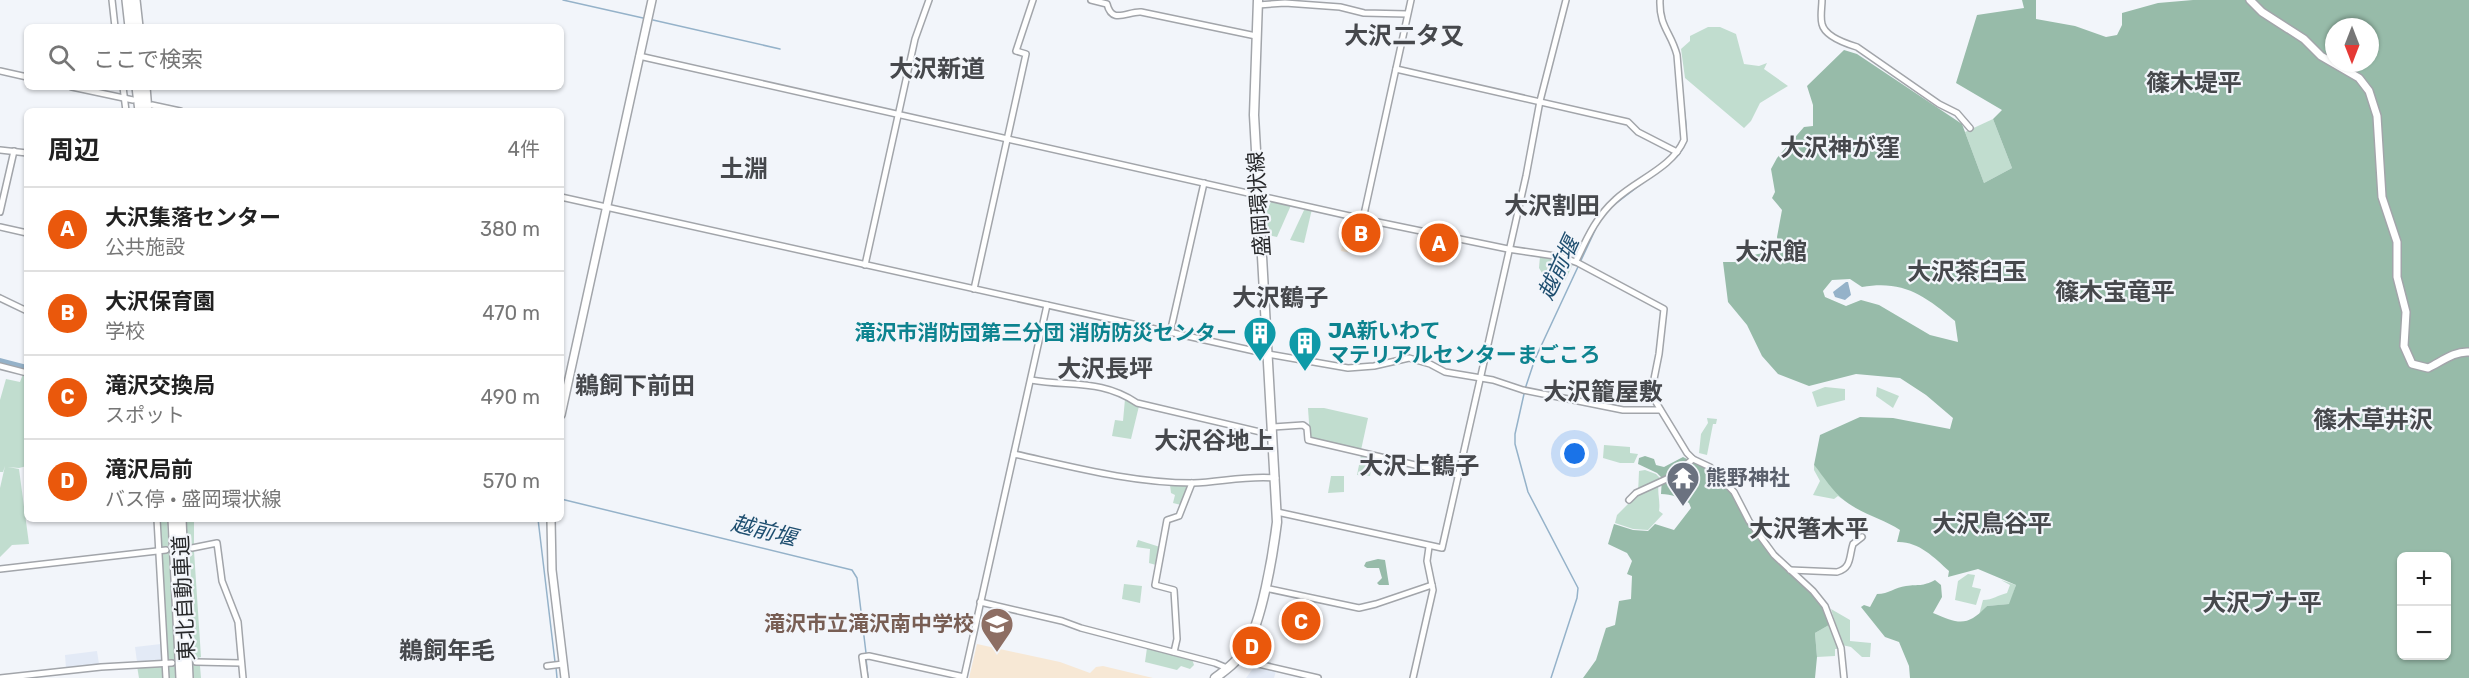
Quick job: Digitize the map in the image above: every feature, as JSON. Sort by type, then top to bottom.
[{"type":"highway","points":[[127,0],[130,24]]},
{"type":"highway","points":[[135,0],[138,24]]},
{"type":"highway","points":[[137,90],[140,108]]},
{"type":"highway","points":[[146,90],[150,108]]},
{"type":"highway","name":"東北自動車道","points":[[173,522],[181,678]]},
{"type":"highway","name":"東北自動車道","points":[[181,522],[188,678]]},
{"type":"main road","name":"盛岡環状線","points":[[1215,678],[1245,650],[1252,635],[1265,588],[1277,512],[1254,115],[1258,2]]},
{"type":"street","points":[[112,0],[115,24]]},
{"type":"street","points":[[564,401],[652,0]]},
{"type":"street","points":[[865,265],[915,39],[929,0]]},
{"type":"street","points":[[974,289],[1026,54],[1016,51],[1033,0]]},
{"type":"street","points":[[1091,0],[1107,4],[1111,13],[1115,15],[1124,16],[1141,12],[1256,36]]},
{"type":"street","points":[[1363,219],[1411,0]]},
{"type":"street","points":[[1277,512],[1442,549],[1540,101],[1566,0]]},
{"type":"street","points":[[1578,263],[1593,224],[1602,212],[1677,152],[1684,140],[1677,55],[1674,43],[1661,20],[1660,0]]},
{"type":"street","points":[[1822,0],[1824,29],[1843,43],[1857,47],[1939,104],[1957,113],[1970,128]]},
{"type":"street","points":[[2250,0],[2262,12],[2304,39],[2321,56],[2359,78],[2369,91],[2377,117],[2382,197],[2397,242],[2397,277],[2406,312],[2404,346],[2407,358],[2412,364],[2428,368],[2455,354],[2469,352]]},
{"type":"street","points":[[1258,2],[1341,7],[1364,13],[1407,14]]},
{"type":"street","points":[[639,56],[1363,219],[1509,249],[1540,253],[1578,263],[1664,309],[1659,354],[1651,394],[1687,453],[1693,459],[1710,466],[1734,492],[1749,521],[1774,555],[1813,591],[1824,606],[1841,648],[1844,678]]},
{"type":"street","points":[[1396,69],[1628,122],[1638,132],[1677,152]]},
{"type":"street","points":[[0,71],[24,76]]},
{"type":"street","points":[[85,90],[133,100]]},
{"type":"street","points":[[124,90],[126,108]]},
{"type":"street","points":[[0,150],[24,152]]},
{"type":"street","points":[[0,212],[14,150]]},
{"type":"street","points":[[1170,333],[1204,183]]},
{"type":"street","points":[[564,198],[1268,354],[1348,368],[1374,366],[1409,358],[1430,364],[1445,372],[1479,378],[1525,391],[1623,410],[1659,410]]},
{"type":"street","points":[[0,226],[24,232]]},
{"type":"street","points":[[0,298],[24,310]]},
{"type":"street","points":[[865,678],[862,657],[866,656],[964,677],[1047,305]]},
{"type":"street","points":[[0,366],[24,372]]},
{"type":"street","points":[[1031,380],[1101,386],[1124,394],[1137,403],[1273,431],[1303,425],[1307,428],[1308,440],[1458,475]]},
{"type":"street","points":[[1014,454],[1127,479],[1192,483],[1260,477],[1276,478]]},
{"type":"street","points":[[1629,500],[1636,493],[1671,477],[1693,459]]},
{"type":"street","points":[[1174,652],[1177,639],[1174,590],[1155,585],[1167,520],[1179,516],[1192,483]]},
{"type":"street","points":[[157,522],[169,664],[166,678]]},
{"type":"street","points":[[551,522],[555,665],[565,678]]},
{"type":"street","points":[[1788,569],[1843,571],[1850,561],[1853,544],[1862,537]]},
{"type":"street","points":[[192,548],[217,543],[222,581],[238,622],[243,678]]},
{"type":"street","points":[[1413,678],[1433,591],[1427,561],[1429,547]]},
{"type":"street","points":[[0,569],[166,550]]},
{"type":"street","points":[[1265,588],[1359,608],[1432,585]]},
{"type":"street","points":[[980,602],[1062,621],[1227,668]]},
{"type":"street","points":[[1237,659],[1318,678]]},
{"type":"street","points":[[196,662],[242,663]]},
{"type":"street","points":[[0,678],[101,667],[169,664]]},
{"type":"shaded area","points":[[1348,216],[1379,224],[1372,246],[1355,241],[1352,253],[1341,251]]},
{"type":"shaded area","points":[[161,644],[162,661],[137,662],[135,647]]},
{"type":"shaded area","name":"滝沢市立滝沢南中学校","points":[[977,644],[1060,662],[1090,673],[1096,667],[1103,666],[1153,678],[969,678]]},
{"type":"shaded area","points":[[97,651],[99,664],[66,668],[65,655]]},
{"type":"shaded area","points":[[1254,667],[1276,671],[1274,678],[1246,678]]},
{"type":"green space","points":[[2022,0],[2036,0],[2036,19],[2075,26],[2106,37],[2117,35],[2122,25],[2122,13],[2158,3],[2193,0],[2469,0],[2469,678],[1910,678],[1909,666],[1899,642],[1885,637],[1861,607],[1864,605],[1870,607],[1877,594],[1935,580],[1941,585],[1942,597],[1933,613],[1962,622],[1974,618],[1987,606],[2009,604],[2016,585],[1978,569],[1948,577],[1949,571],[1925,551],[1912,544],[1897,542],[1900,530],[1845,501],[1814,465],[1820,435],[1860,417],[1893,418],[1950,429],[1953,418],[1926,395],[1900,378],[1856,374],[1809,386],[1778,374],[1762,356],[1747,325],[1728,302],[1723,262],[1735,262],[1753,255],[1779,250],[1777,237],[1782,210],[1772,198],[1775,192],[1771,169],[1777,158],[1804,127],[1813,126],[1813,105],[1807,86],[1844,50],[1857,54],[1962,124],[1984,183],[2012,168],[1993,119],[2002,110],[1956,83],[1977,15],[2024,8]],"holes":[[[1850,279],[1862,287],[1889,286],[1923,297],[1955,321],[1958,342],[1930,335],[1879,305],[1861,300],[1846,306],[1825,297],[1823,291],[1832,280]]]},
{"type":"green space","points":[[1708,27],[1720,27],[1736,34],[1744,64],[1759,66],[1767,63],[1764,69],[1788,86],[1760,103],[1751,121],[1744,128],[1685,78],[1681,49],[1690,41],[1690,36]]},
{"type":"green space","points":[[1993,119],[2012,168],[1984,183],[1965,132]]},
{"type":"green space","points":[[1272,199],[1292,203],[1277,237],[1264,234],[1263,221]]},
{"type":"green space","points":[[1305,208],[1312,209],[1304,243],[1290,240]]},
{"type":"green space","points":[[1540,256],[1548,256],[1573,264],[1565,281],[1542,273],[1539,268]]},
{"type":"green space","points":[[24,374],[24,467],[8,467],[19,469],[24,522],[26,522],[29,544],[12,545],[0,557],[0,488],[5,466],[3,472],[0,472],[0,400],[6,379],[20,382]]},
{"type":"green space","points":[[1825,387],[1845,389],[1845,400],[1817,407],[1812,392]]},
{"type":"green space","points":[[1877,387],[1899,396],[1893,408],[1876,396]]},
{"type":"green space","points":[[1125,399],[1139,406],[1131,439],[1112,436],[1115,420],[1123,421]]},
{"type":"green space","points":[[1308,408],[1324,408],[1368,418],[1361,450],[1310,438]]},
{"type":"green space","points":[[1707,418],[1717,419],[1716,424],[1713,424],[1707,455],[1699,453],[1701,434],[1708,423]]},
{"type":"green space","points":[[1604,445],[1630,447],[1630,453],[1638,454],[1634,463],[1620,463],[1603,458]]},
{"type":"green space","points":[[1361,455],[1373,457],[1370,476],[1357,475]]},
{"type":"green space","points":[[1645,456],[1654,459],[1656,465],[1664,467],[1683,457],[1707,469],[1732,493],[1747,521],[1771,556],[1822,606],[1829,625],[1815,633],[1817,657],[1815,678],[1583,678],[1596,660],[1606,628],[1615,625],[1619,601],[1631,599],[1632,576],[1627,574],[1632,561],[1627,553],[1608,544],[1614,524],[1633,530],[1648,531],[1655,524],[1674,530],[1691,508],[1689,503],[1682,499],[1661,494],[1662,478],[1638,464],[1639,458]]},
{"type":"green space","points":[[1814,465],[1845,501],[1838,496],[1834,499],[1813,495],[1820,481]]},
{"type":"green space","points":[[1713,466],[1746,469],[1753,476],[1737,488]]},
{"type":"green space","points":[[1645,470],[1656,474],[1661,479],[1658,486],[1659,511],[1663,514],[1648,530],[1633,529],[1615,523],[1617,515],[1638,494],[1639,471]]},
{"type":"green space","points":[[1331,476],[1344,476],[1344,492],[1328,493]]},
{"type":"green space","points":[[1170,485],[1188,485],[1181,505],[1173,503],[1175,495],[1171,493]]},
{"type":"green space","points":[[159,522],[167,522],[176,678],[169,678],[168,668],[173,661],[167,658],[161,558],[166,552],[161,546]]},
{"type":"green space","points":[[185,522],[194,522],[194,545],[191,546],[191,551],[194,551],[201,657],[195,659],[196,665],[200,666],[201,678],[193,678]]},
{"type":"green space","points":[[1138,540],[1160,547],[1156,565],[1149,563],[1150,549],[1136,547]]},
{"type":"green space","points":[[1385,560],[1389,585],[1377,583],[1382,578],[1379,568],[1364,566],[1366,562]]},
{"type":"green space","points":[[1968,574],[1975,575],[1972,587],[1981,589],[1976,605],[1955,600],[1958,581]]},
{"type":"green space","points":[[2001,580],[2016,585],[2010,604],[1987,606],[1979,615],[1983,600],[2007,593],[2010,585]]},
{"type":"green space","points":[[1124,584],[1142,586],[1140,603],[1122,599]]},
{"type":"green space","points":[[1831,609],[1850,620],[1850,641],[1871,643],[1870,657],[1862,657],[1851,647],[1842,645]]},
{"type":"green space","points":[[1829,625],[1838,649],[1835,649],[1835,656],[1817,657],[1815,633]]},
{"type":"green space","points":[[1147,648],[1192,659],[1194,665],[1190,669],[1181,666],[1177,670],[1145,662]]},
{"type":"green space","points":[[163,665],[164,678],[139,678],[137,666]]},
{"type":"water","points":[[1848,282],[1851,295],[1845,300],[1835,297],[1833,292]]},
{"type":"waterway","points":[[563,0],[643,18]]},
{"type":"waterway","points":[[653,20],[780,49]]},
{"type":"waterway","name":"越前堰","points":[[1672,161],[1683,149],[1685,142],[1683,102]]},
{"type":"waterway","name":"越前堰","points":[[1610,208],[1649,178]]},
{"type":"waterway","name":"越前堰","points":[[1525,389],[1535,359],[1597,226]]},
{"type":"waterway","name":"越前堰","points":[[0,362],[24,368]]},
{"type":"waterway","name":"越前堰","points":[[1524,394],[1515,444],[1528,492],[1578,588],[1577,598],[1551,678]]},
{"type":"waterway","name":"越前堰","points":[[564,500],[852,570],[857,578],[866,653]]},
{"type":"waterway","points":[[538,522],[555,662]]},
{"type":"waterway","name":"越前堰","points":[[866,658],[868,678]]},
{"type":"waterway","points":[[556,667],[557,678]]},
{"type":"place","name":"大沢保育園","points":[[1361,233]]},
{"type":"place","name":"大沢集落センター","points":[[1439,243]]},
{"type":"place","name":"滝沢市消防団第三分団 消防防災センター","points":[[1260,362]]},
{"type":"place","name":"JA新いわて マテリアルセンターまごころ","points":[[1305,372]]},
{"type":"place","name":"熊野神社","points":[[1683,507]]},
{"type":"place","name":"滝沢交換局","points":[[1301,621]]},
{"type":"place","name":"滝沢局前","points":[[1252,646]]},
{"type":"place","name":"滝沢市立滝沢南中学校","points":[[997,653]]},
{"type":"district","name":"大沢二タ又","points":[[1404,36]]},
{"type":"district","name":"大沢新道","points":[[937,69]]},
{"type":"district","name":"篠木堤平","points":[[2194,83]]},
{"type":"district","name":"大沢神が窪","points":[[1840,148]]},
{"type":"district","name":"土淵","points":[[744,169]]},
{"type":"district","name":"大沢割田","points":[[1552,206]]},
{"type":"district","name":"大沢館","points":[[1771,252]]},
{"type":"district","name":"大沢茶臼玉","points":[[1967,272]]},
{"type":"district","name":"篠木宝竜平","points":[[2115,292]]},
{"type":"district","name":"大沢鶴子","points":[[1280,298]]},
{"type":"district","name":"大沢長坪","points":[[1105,369]]},
{"type":"district","name":"鵜飼下前田","points":[[635,386]]},
{"type":"district","name":"大沢籠屋敷","points":[[1603,392]]},
{"type":"district","name":"篠木草井沢","points":[[2373,420]]},
{"type":"district","name":"大沢谷地上","points":[[1214,441]]},
{"type":"district","name":"大沢上鶴子","points":[[1419,466]]},
{"type":"district","name":"大沢鳥谷平","points":[[1992,524]]},
{"type":"district","name":"大沢箸木平","points":[[1809,529]]},
{"type":"district","name":"大沢ブナ平","points":[[2262,603]]},
{"type":"district","name":"鵜飼年毛","points":[[447,651]]}]
